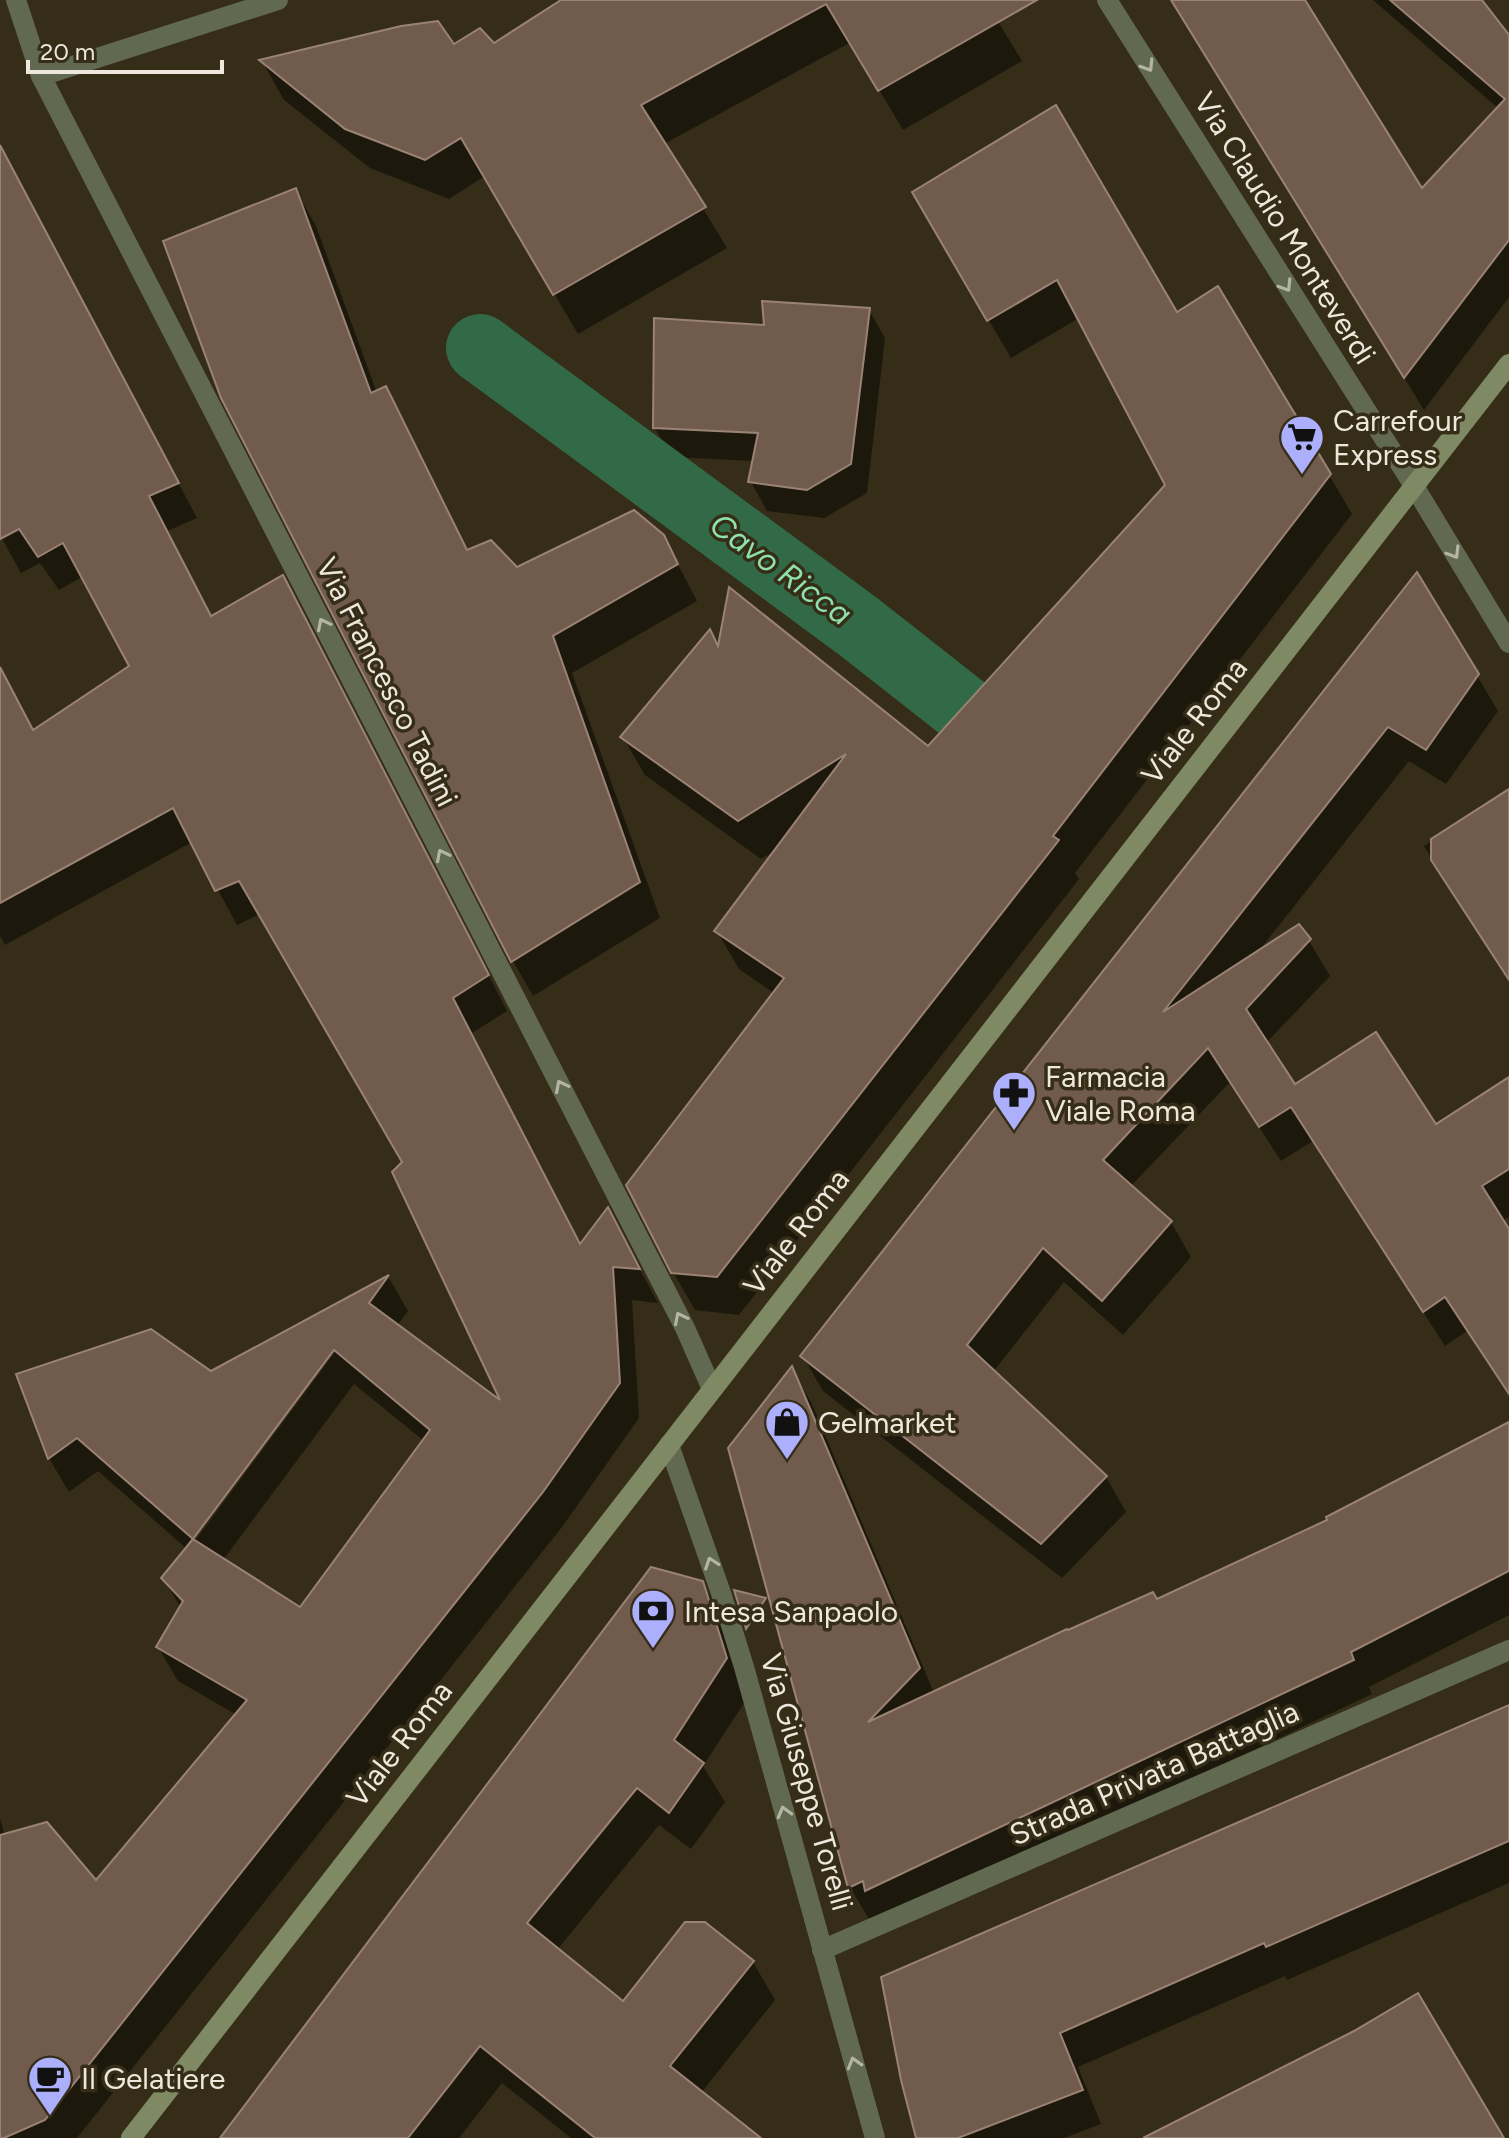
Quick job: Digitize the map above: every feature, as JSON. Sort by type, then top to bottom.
[{"type":"street","points":[[0,10],[16,0]]},
{"type":"street","name":"Via Francesco Tadini","points":[[16,0],[41,76],[685,1328],[712,1389]]},
{"type":"street","points":[[41,76],[278,0]]},
{"type":"street","name":"Via Claudio Monteverdi","points":[[1107,0],[1414,486],[1509,643]]},
{"type":"street","name":"Viale Roma","points":[[131,2138],[1509,364]]},
{"type":"street","name":"Via Giuseppe Torelli","points":[[669,1445],[744,1667],[875,2138]]},
{"type":"street","name":"Strada Privata Battaglia","points":[[822,1950],[1509,1650]]},
{"type":"building","points":[[561,0],[1037,0],[878,91],[826,4],[641,105],[706,207],[553,295],[461,138],[425,160],[345,129],[259,60],[401,26],[438,21],[454,44],[480,28],[494,43]]},
{"type":"building","points":[[1171,0],[1305,0],[1422,188],[1505,99],[1390,0],[1482,0],[1509,35],[1509,240],[1404,378]]},
{"type":"building","points":[[1056,105],[1177,312],[1218,286],[1331,474],[1053,836],[1059,840],[717,1277],[671,1273],[626,1185],[784,978],[714,931],[846,754],[738,821],[620,737],[710,629],[718,646],[729,587],[928,746],[1165,485],[1057,280],[987,321],[912,192]]},
{"type":"building","points":[[0,145],[179,483],[149,496],[211,616],[283,575],[489,975],[453,998],[580,1244],[608,1207],[640,1269],[613,1267],[620,1383],[543,1492],[45,2120],[4,2138],[0,2138],[0,1835],[47,1822],[96,1880],[247,1700],[156,1647],[183,1601],[161,1578],[193,1539],[77,1438],[48,1459],[16,1374],[151,1329],[211,1371],[389,1275],[369,1303],[500,1400],[392,1172],[402,1162],[239,881],[215,891],[173,808],[0,903],[0,667],[33,730],[129,666],[63,543],[38,557],[19,529],[0,539]],"holes":[[[334,1350],[430,1430],[300,1607],[193,1539]]]},
{"type":"building","points":[[296,188],[371,393],[386,386],[467,550],[491,540],[517,567],[634,510],[664,535],[678,564],[553,636],[640,882],[511,962],[221,398],[163,241]]},
{"type":"building","points":[[762,301],[870,308],[851,464],[807,490],[748,482],[758,433],[653,428],[654,318],[764,325]]},
{"type":"building","points":[[1417,572],[1479,674],[1426,750],[1388,727],[1163,1012],[1299,924],[1311,939],[1246,1009],[1295,1084],[1376,1032],[1436,1124],[1509,1077],[1509,1169],[1482,1186],[1509,1229],[1509,1394],[1445,1297],[1423,1312],[1291,1107],[1259,1127],[1208,1048],[1103,1160],[1172,1221],[1102,1301],[1043,1248],[967,1345],[1107,1476],[1041,1544],[800,1356]]},
{"type":"building","points":[[1509,789],[1509,980],[1431,860],[1431,839]]},
{"type":"building","points":[[792,1366],[920,1668],[868,1722],[1067,1629],[1153,1592],[1157,1599],[1327,1520],[1326,1517],[1509,1422],[1509,1571],[1351,1652],[1354,1660],[865,1891],[863,1881],[848,1888],[728,1448]]},
{"type":"building","points":[[651,1567],[703,1581],[727,1658],[674,1740],[704,1763],[669,1813],[637,1788],[527,1923],[623,2001],[685,1922],[705,1922],[754,1961],[670,2066],[761,2138],[595,2138],[480,2046],[408,2138],[220,2138]]},
{"type":"building","points":[[734,1590],[766,1598],[746,1629]]},
{"type":"building","points":[[1509,1705],[1509,1841],[1266,1947],[1264,1943],[1060,2033],[1083,2090],[958,2138],[916,2138],[881,1977]]},
{"type":"building","points":[[1418,1993],[1504,2138],[1143,2138],[1354,2031]]},
{"type":"waterway","name":"Cavo Ricca","points":[[480,348],[859,627],[1036,766]]},
{"type":"place","name":"Carrefour Express","points":[[1302,476]]},
{"type":"place","name":"Farmacia Viale Roma","points":[[1014,1132]]},
{"type":"place","name":"Gelmarket","points":[[787,1461]]},
{"type":"place","name":"Intesa Sanpaolo","points":[[653,1650]]},
{"type":"place","name":"Il Gelatiere","points":[[50,2117]]}]
